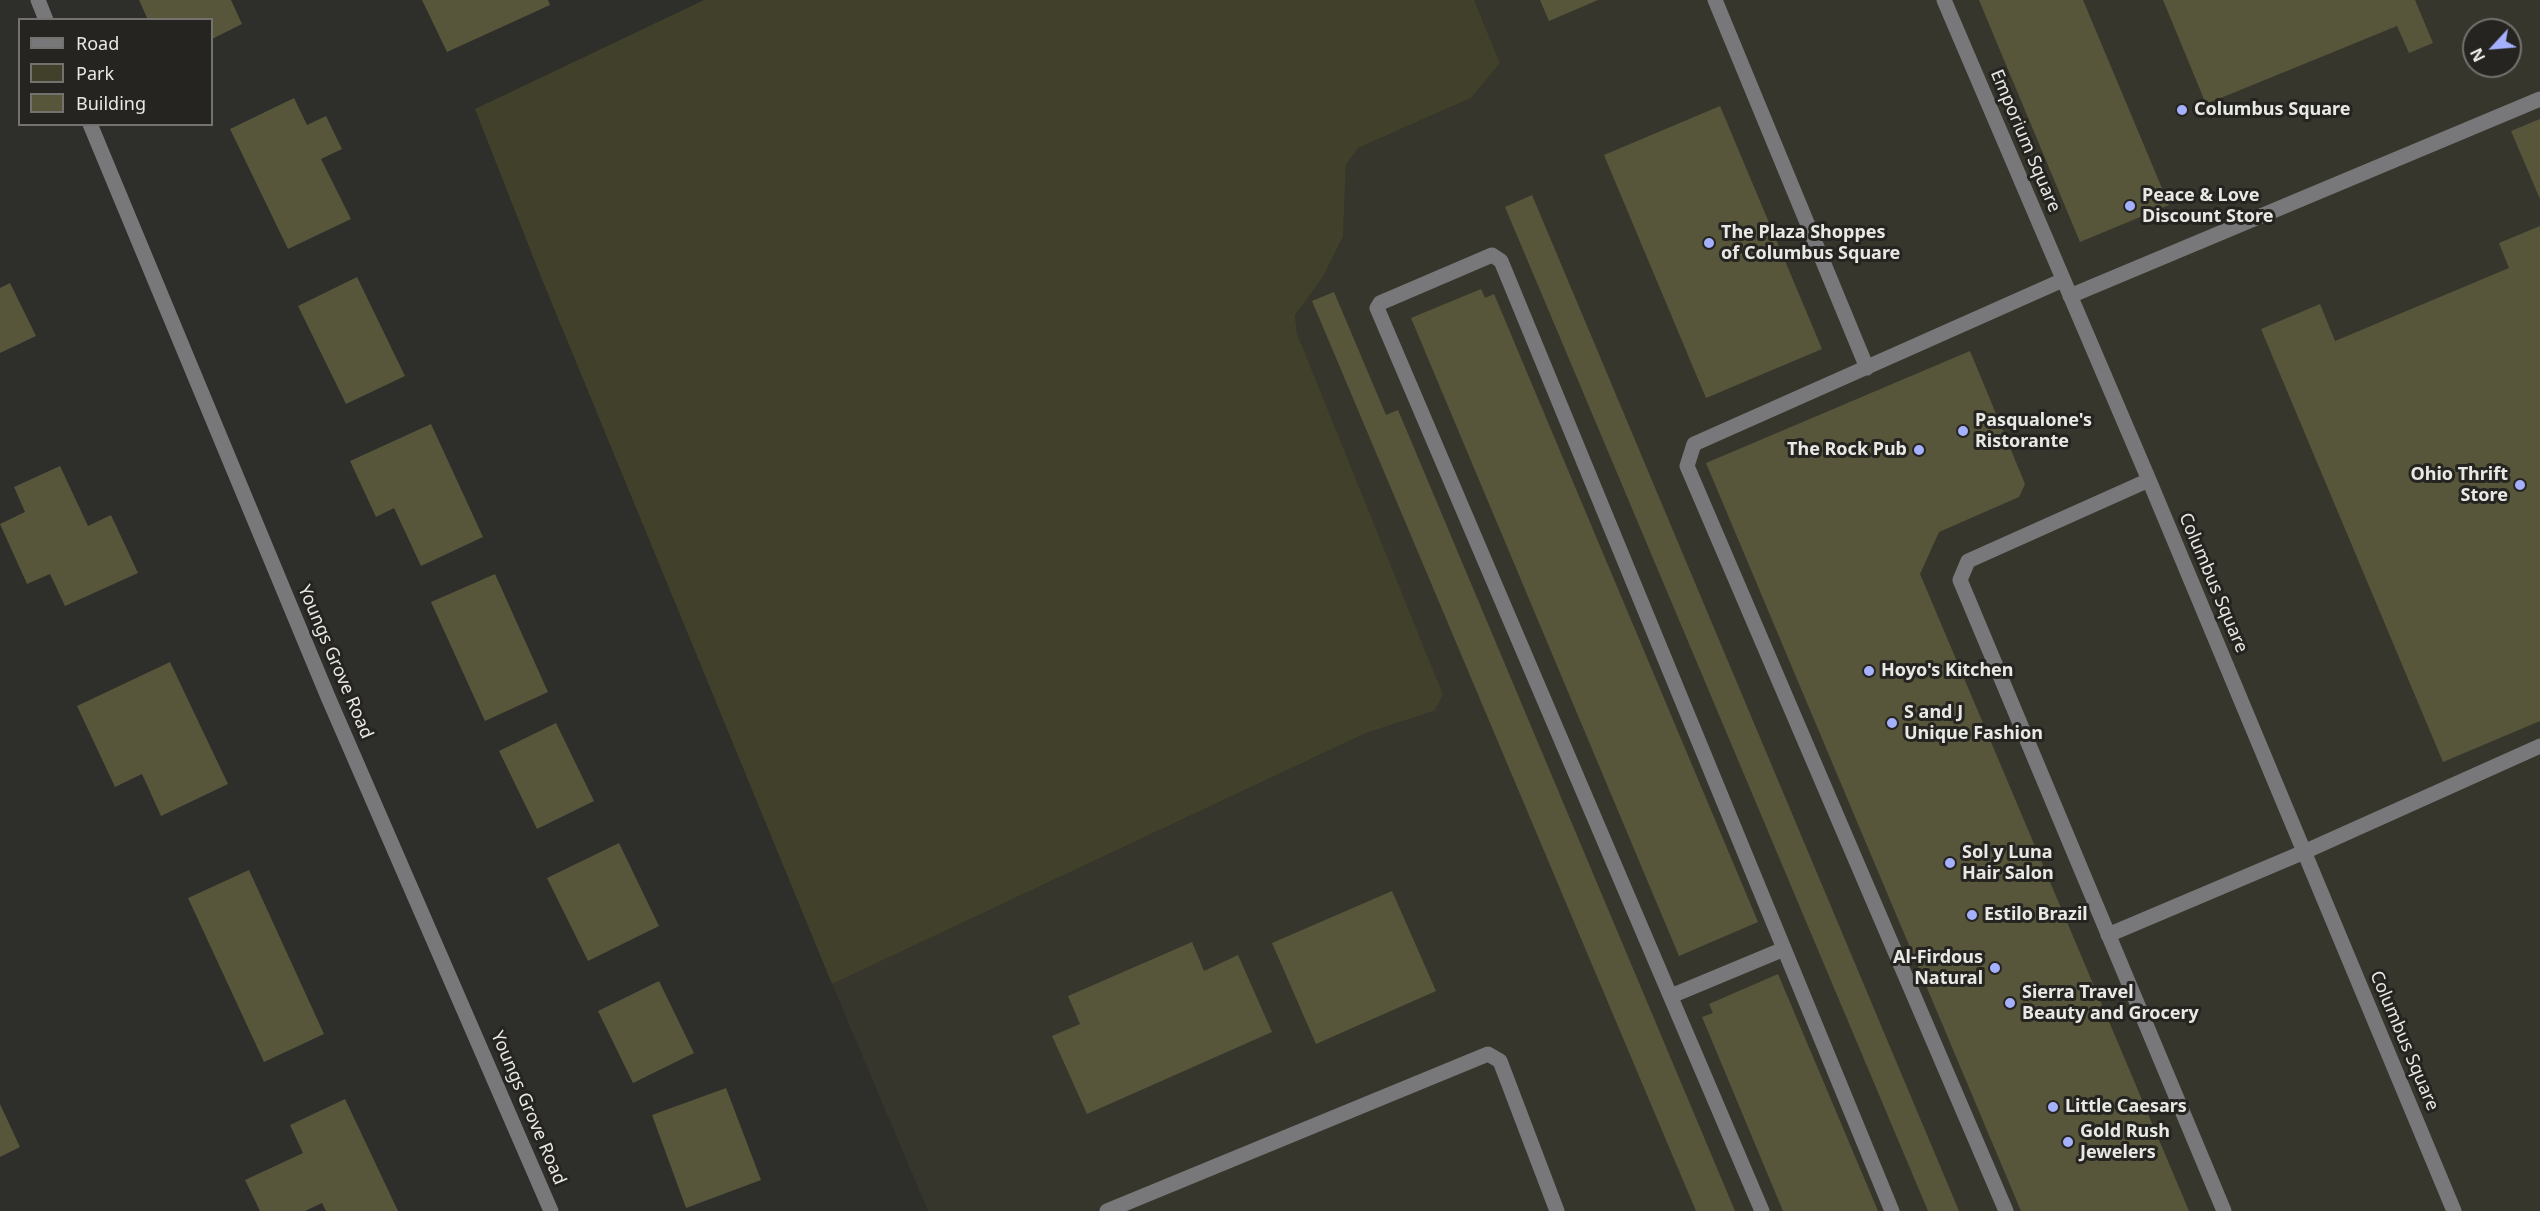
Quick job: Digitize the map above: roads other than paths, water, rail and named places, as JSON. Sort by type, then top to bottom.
[{"type":"street","points":[[38,0],[45,18]]},
{"type":"street","points":[[1715,0],[1868,368]]},
{"type":"street","name":"Emporium Square","points":[[1944,0],[2070,296]]},
{"type":"street","points":[[2070,296],[2540,99]]},
{"type":"street","name":"Youngs Grove Road","points":[[91,126],[328,697],[551,1211]]},
{"type":"street","points":[[1762,1211],[1377,308],[1380,303],[1491,255],[1501,261],[1892,1211]]},
{"type":"street","points":[[2006,1211],[1687,466],[1694,444],[2063,280]]},
{"type":"street","name":"Columbus Square","points":[[2070,296],[2454,1211]]},
{"type":"street","points":[[2149,480],[1968,561],[1960,580],[2224,1211]]},
{"type":"street","points":[[2108,935],[2304,852],[2540,746]]},
{"type":"street","points":[[1671,996],[1784,949]]},
{"type":"street","points":[[1107,1211],[1488,1054],[1500,1061],[1557,1211]]},
{"type":"place","name":"Columbus Square","points":[[2182,110]]},
{"type":"place","name":"Peace & Love Discount Store","points":[[2130,206]]},
{"type":"place","name":"The Plaza Shoppes of Columbus Square","points":[[1709,243]]},
{"type":"place","name":"Pasqualone's Ristorante","points":[[1963,431]]},
{"type":"place","name":"The Rock Pub","points":[[1919,450]]},
{"type":"place","name":"Ohio Thrift Store","points":[[2520,485]]},
{"type":"place","name":"Hoyo's Kitchen","points":[[1869,671]]},
{"type":"place","name":"S and J Unique Fashion","points":[[1892,723]]},
{"type":"place","name":"Sol y Luna Hair Salon","points":[[1950,863]]},
{"type":"place","name":"Estilo Brazil","points":[[1972,915]]},
{"type":"place","name":"Al-Firdous Natural","points":[[1995,968]]},
{"type":"place","name":"Sierra Travel Beauty and Grocery","points":[[2010,1003]]},
{"type":"place","name":"Little Caesars","points":[[2053,1107]]},
{"type":"place","name":"Gold Rush Jewelers","points":[[2068,1142]]}]
